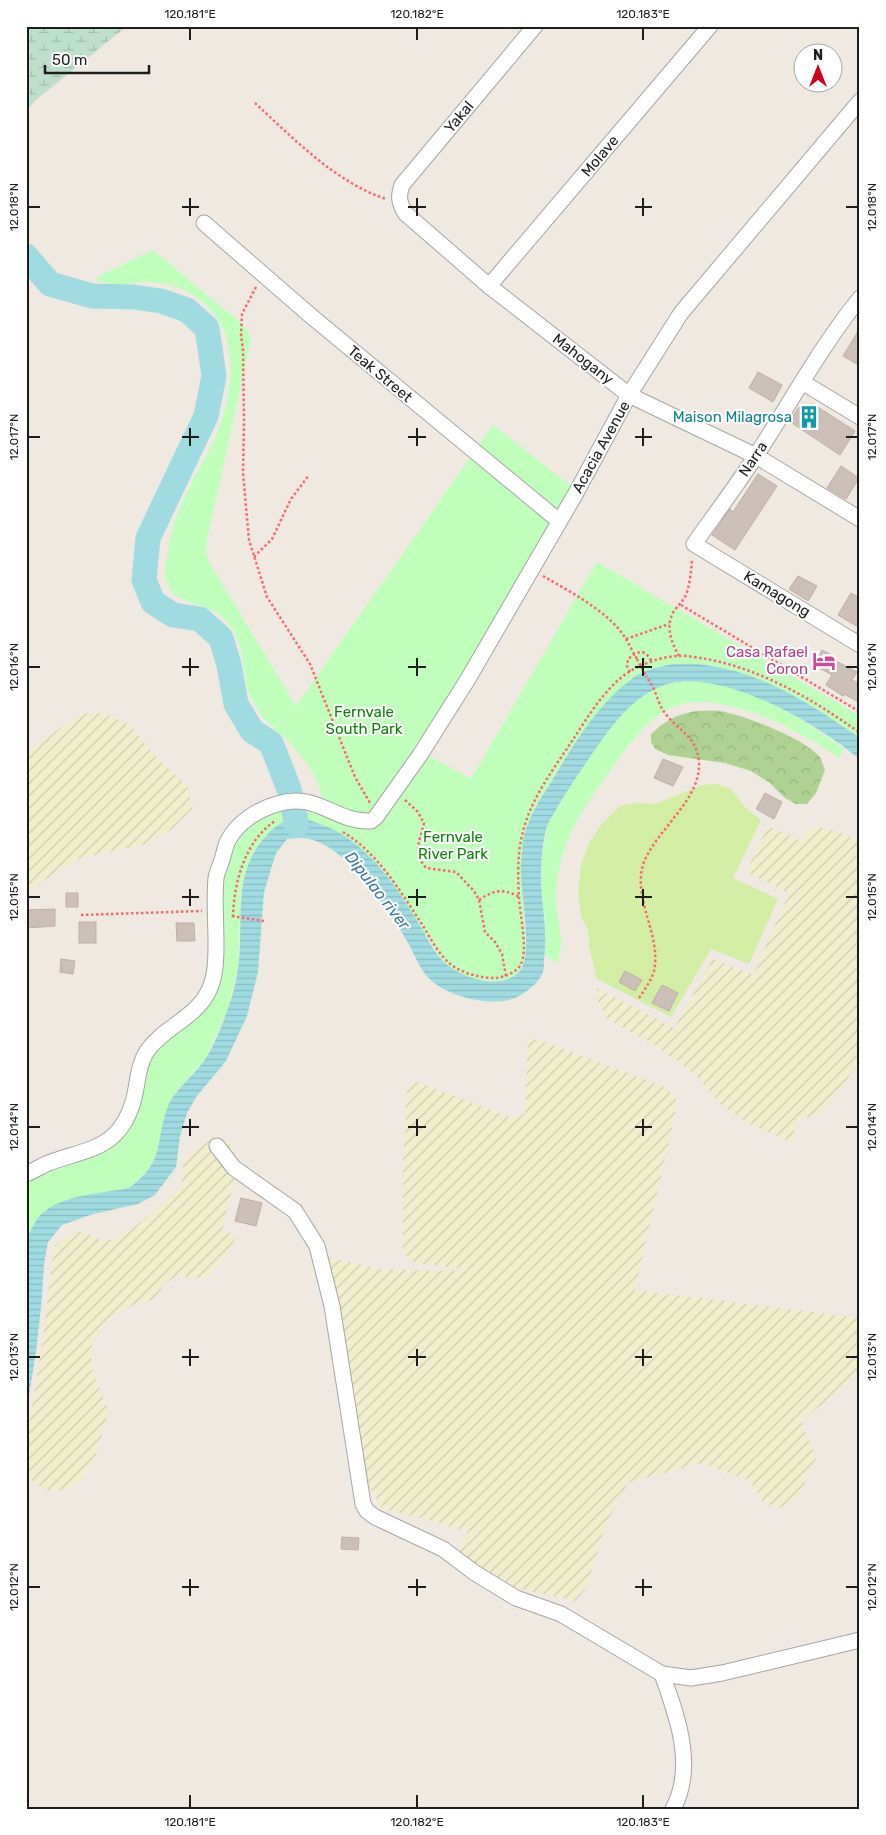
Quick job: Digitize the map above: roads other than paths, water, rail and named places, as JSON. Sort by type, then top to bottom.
[{"type":"street","name":"Yakal","points":[[402,207],[399,194],[402,185],[535,26]]},
{"type":"street","name":"Molave","points":[[489,286],[710,26]]},
{"type":"street","name":"Acacia Avenue","points":[[26,1174],[46,1164],[91,1150],[109,1141],[123,1127],[133,1102],[138,1073],[148,1051],[165,1033],[188,1017],[208,994],[216,966],[216,878],[228,839],[242,824],[260,811],[278,803],[309,802],[323,806],[353,820],[371,821],[379,814],[468,679],[629,395],[681,313],[860,101]]},
{"type":"street","name":"Mahogany","points":[[402,207],[489,286],[629,395],[756,456],[860,519]]},
{"type":"street","name":"Teak Street","points":[[204,223],[311,316],[559,521]]},
{"type":"street","name":"Narra","points":[[694,544],[756,456],[802,382],[855,314],[860,298]]},
{"type":"street","points":[[802,382],[860,417]]},
{"type":"street","name":"Kamagong","points":[[694,544],[860,645]]},
{"type":"street","points":[[217,1146],[234,1168],[296,1210],[317,1246],[332,1306],[351,1437],[363,1504],[367,1511],[375,1517],[443,1549],[475,1574],[516,1598],[561,1614],[662,1674],[691,1678],[722,1673],[860,1640]]},
{"type":"street","points":[[662,1674],[676,1712],[685,1756],[679,1798],[673,1809]]},
{"type":"water","name":"Dipulao river","points":[[673,664],[696,664],[726,669],[767,682],[805,702],[860,738],[860,760],[842,745],[792,714],[764,700],[735,689],[706,683],[680,682],[657,688],[646,694],[627,709],[611,727],[548,823],[543,843],[541,870],[545,936],[543,972],[533,986],[524,993],[509,1000],[476,1000],[453,993],[433,982],[423,971],[407,941],[377,895],[353,867],[327,846],[313,840],[303,838],[287,839],[276,853],[264,892],[258,972],[247,1016],[226,1061],[197,1096],[187,1113],[180,1136],[176,1167],[155,1195],[138,1204],[93,1214],[62,1225],[48,1242],[44,1264],[36,1352],[26,1414],[26,1241],[40,1215],[58,1203],[78,1197],[128,1188],[143,1176],[150,1167],[158,1150],[163,1121],[170,1102],[207,1056],[225,1016],[234,990],[238,969],[243,883],[255,850],[267,835],[281,823],[299,818],[314,821],[343,835],[357,845],[381,868],[401,895],[435,952],[449,966],[468,977],[479,980],[501,981],[511,978],[519,972],[524,964],[526,952],[521,863],[524,837],[536,807],[576,741],[608,700],[642,672]]},
{"type":"waterway","points":[[26,256],[50,284],[92,296],[134,297],[161,301],[187,310],[207,328],[214,376],[206,416],[148,538],[144,580],[153,602],[173,615],[200,619],[221,638],[229,665],[236,704],[252,731],[271,743],[289,789],[297,825]]},
{"type":"place","name":"Maison Milagrosa","points":[[809,417]]},
{"type":"place","name":"Casa Rafael Coron","points":[[824,661]]},
{"type":"park label","name":"Fernvale South Park","points":[[364,720]]},
{"type":"park label","name":"Fernvale River Park","points":[[453,846]]}]
